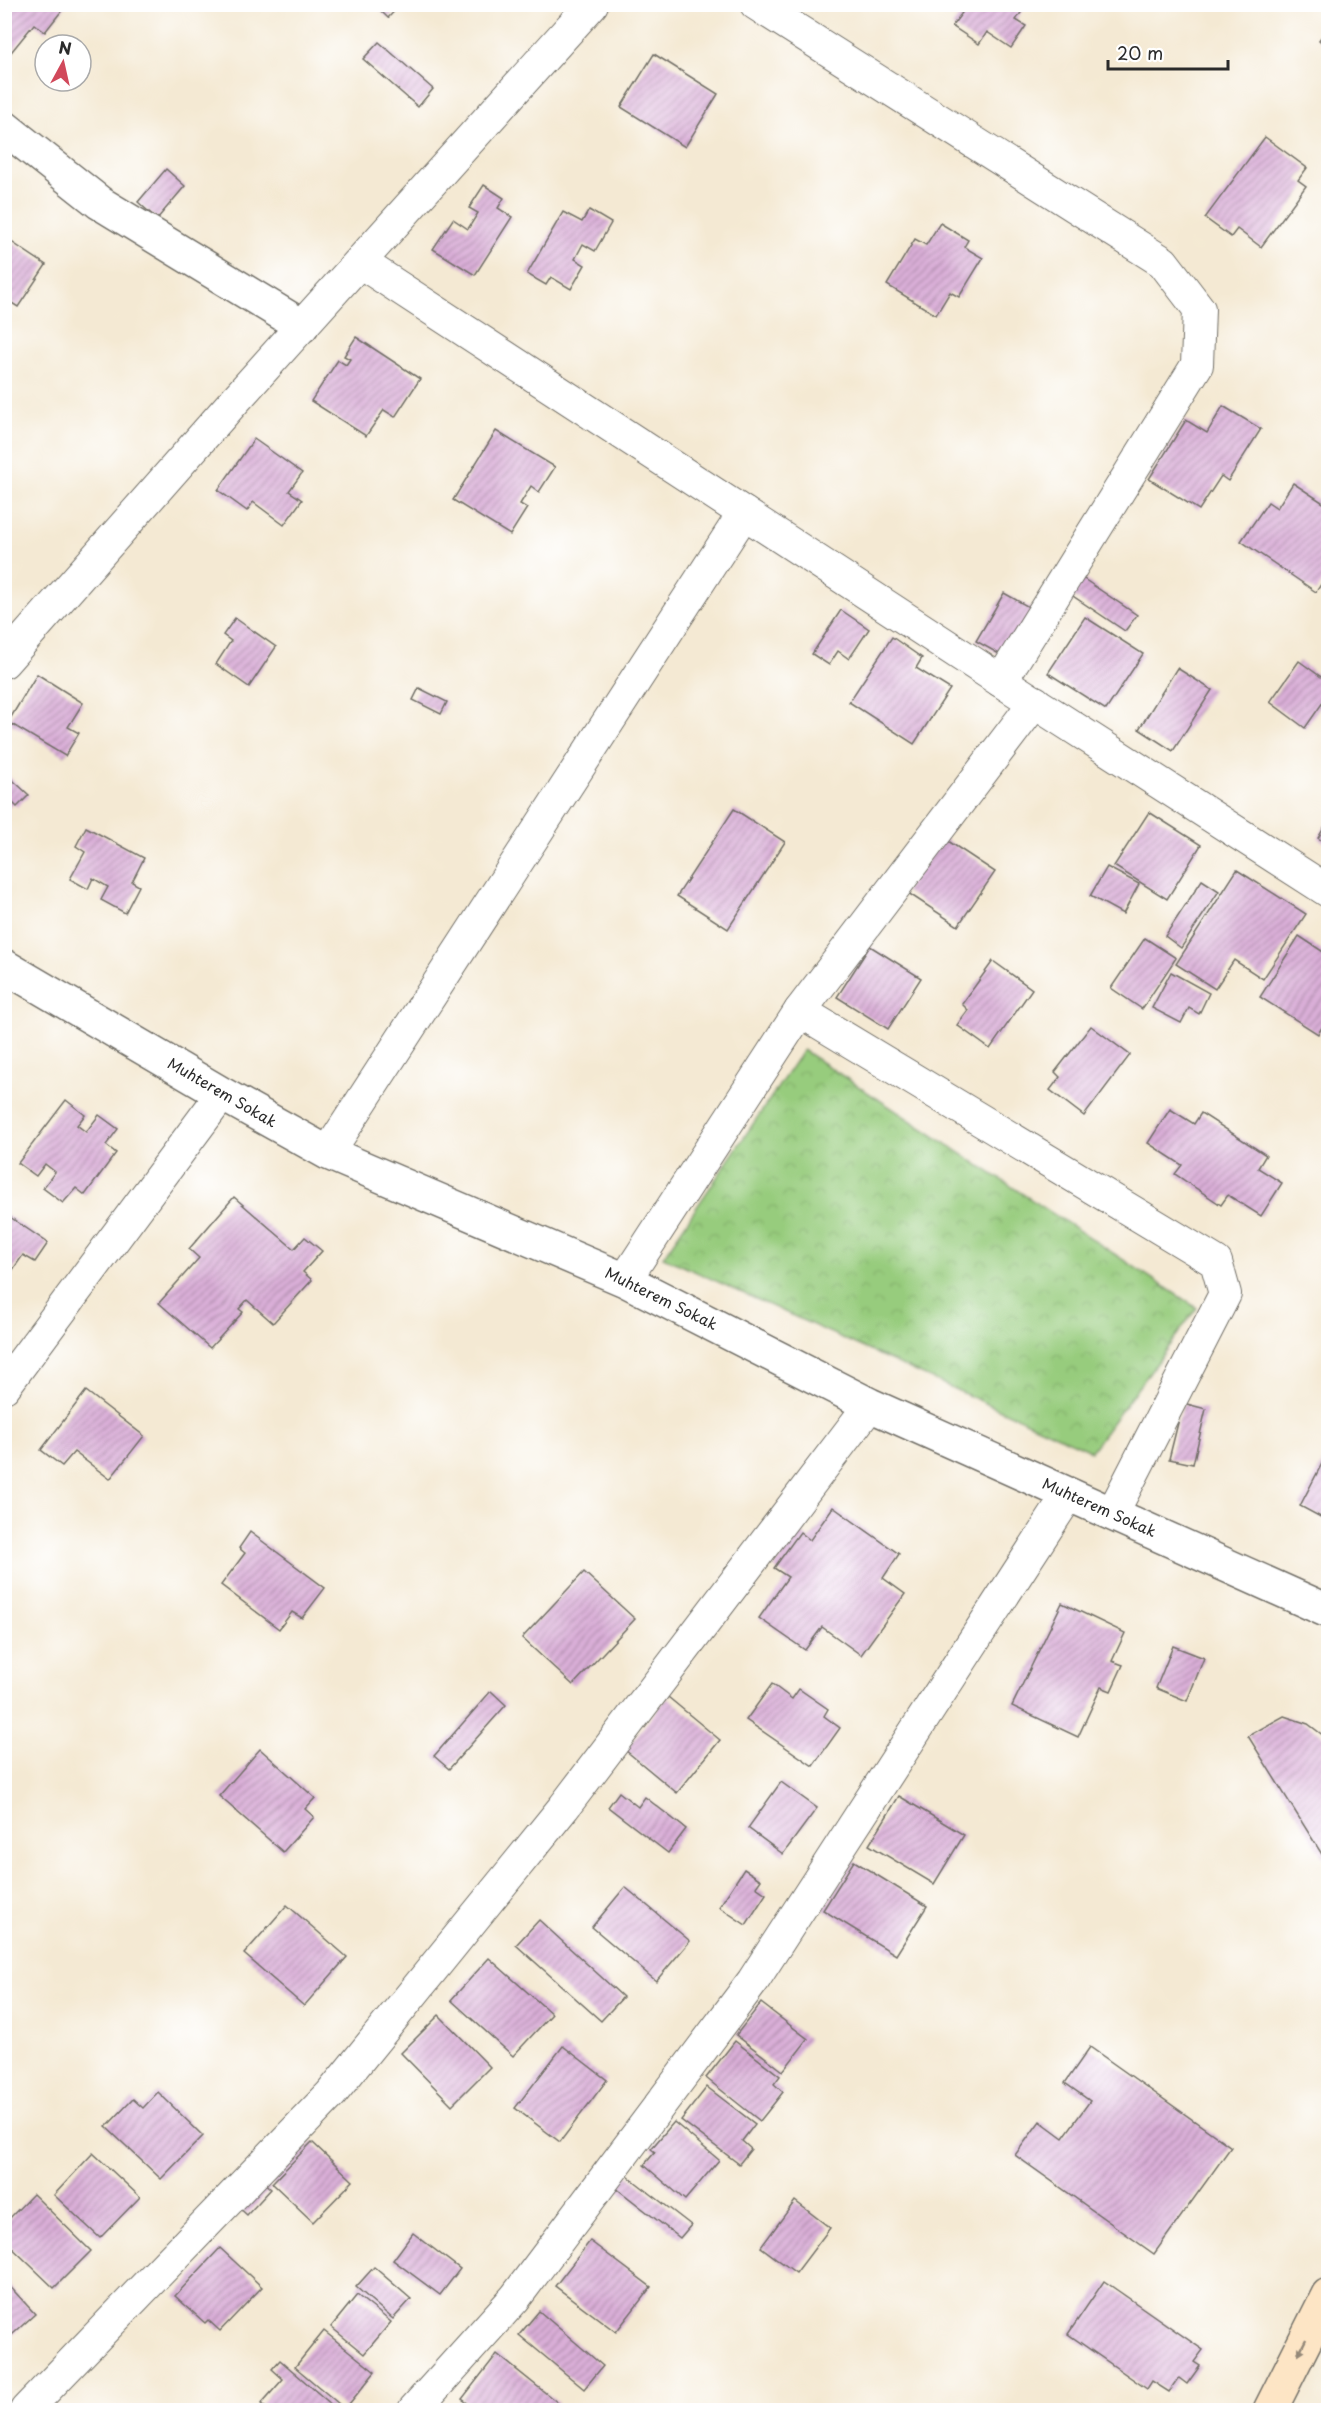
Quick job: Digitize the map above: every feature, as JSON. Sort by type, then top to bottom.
[{"type":"main road","points":[[1270,2410],[1329,2295]]},
{"type":"street","points":[[4,662],[592,4]]},
{"type":"street","points":[[756,4],[1163,262],[1199,309],[1197,365],[1001,681]]},
{"type":"street","points":[[4,127],[100,203],[302,326]]},
{"type":"street","points":[[360,261],[1001,681],[1329,891]]},
{"type":"street","points":[[328,1153],[744,513]]},
{"type":"street","points":[[625,1280],[800,1011],[1035,702]]},
{"type":"street","name":"Muhterem Sokak","points":[[4,966],[222,1094],[328,1153],[625,1280],[870,1406],[1329,1611]]},
{"type":"street","points":[[800,1011],[1216,1262],[1225,1294],[1112,1514]]},
{"type":"street","points":[[4,1387],[222,1094]]},
{"type":"street","points":[[26,2410],[331,2094],[564,1807],[870,1406]]},
{"type":"street","points":[[414,2410],[516,2298],[753,1981],[1069,1494]]},
{"type":"green space","points":[[803,1050],[1197,1308],[1091,1451],[663,1257]]},
{"type":"building","points":[[4,4],[67,4],[45,32],[34,24],[8,56],[4,53]]},
{"type":"building","points":[[374,4],[401,4],[388,18]]},
{"type":"building","points":[[950,4],[1027,4],[1016,20],[1026,26],[1011,48],[987,32],[979,44],[952,26],[962,13]]},
{"type":"building","points":[[1328,28],[1328,48],[1319,40]]},
{"type":"building","points":[[379,42],[433,89],[418,107],[363,59]]},
{"type":"building","points":[[654,54],[718,94],[685,147],[621,107]]},
{"type":"building","points":[[1265,137],[1307,168],[1298,180],[1306,186],[1261,247],[1237,229],[1231,237],[1205,218]]},
{"type":"building","points":[[166,169],[185,186],[157,219],[138,202]]},
{"type":"building","points":[[484,185],[504,198],[498,208],[512,217],[475,275],[433,249],[453,219],[468,229],[478,213],[469,208]]},
{"type":"building","points":[[589,210],[611,223],[595,251],[583,244],[575,259],[585,265],[571,289],[551,277],[546,285],[527,274],[563,212],[582,222]]},
{"type":"building","points":[[940,223],[968,240],[964,247],[983,258],[959,297],[950,292],[936,315],[887,285],[915,239],[926,245]]},
{"type":"building","points":[[4,237],[46,265],[18,307],[4,298]]},
{"type":"building","points":[[356,337],[420,379],[395,417],[384,410],[366,436],[311,401],[338,360],[346,365],[350,359],[344,356]]},
{"type":"building","points":[[1223,406],[1261,429],[1228,481],[1221,476],[1199,510],[1149,479],[1186,420],[1207,433]]},
{"type":"building","points":[[496,431],[555,467],[539,492],[531,486],[520,504],[527,508],[510,535],[453,500]]},
{"type":"building","points":[[254,439],[302,473],[289,491],[302,500],[284,525],[253,502],[247,511],[218,490]]},
{"type":"building","points":[[1293,483],[1328,506],[1328,574],[1316,592],[1241,541],[1268,502],[1277,508]]},
{"type":"building","points":[[1072,571],[1137,615],[1125,631],[1061,588]]},
{"type":"building","points":[[1004,593],[1036,611],[1008,659],[976,641]]},
{"type":"building","points":[[841,610],[869,629],[849,659],[838,651],[829,665],[812,654]]},
{"type":"building","points":[[1085,617],[1143,654],[1106,710],[1048,673]]},
{"type":"building","points":[[235,618],[276,647],[249,687],[216,664],[231,641],[223,635]]},
{"type":"building","points":[[892,637],[922,658],[916,668],[950,689],[914,744],[849,702]]},
{"type":"building","points":[[1299,661],[1328,682],[1328,695],[1305,728],[1270,702]]},
{"type":"building","points":[[1177,668],[1212,690],[1173,751],[1139,729]]},
{"type":"building","points":[[37,674],[83,703],[68,727],[79,733],[65,756],[8,722]]},
{"type":"building","points":[[419,688],[447,702],[441,714],[413,700]]},
{"type":"building","points":[[4,772],[29,795],[17,807],[13,803],[4,812]]},
{"type":"building","points":[[734,809],[785,842],[728,929],[677,896]]},
{"type":"building","points":[[1149,812],[1201,845],[1167,899],[1114,866]]},
{"type":"building","points":[[1328,821],[1328,845],[1318,838]]},
{"type":"building","points":[[86,827],[144,858],[132,882],[139,886],[125,913],[101,900],[108,887],[93,878],[88,889],[70,879],[85,852],[76,846]]},
{"type":"building","points":[[942,837],[995,872],[958,926],[905,891]]},
{"type":"building","points":[[1107,867],[1139,884],[1123,914],[1090,896]]},
{"type":"building","points":[[1237,870],[1306,914],[1263,979],[1234,960],[1215,989],[1176,964]]},
{"type":"building","points":[[1202,880],[1219,891],[1181,948],[1165,936]]},
{"type":"building","points":[[1299,936],[1328,955],[1328,1018],[1318,1034],[1260,997]]},
{"type":"building","points":[[1145,938],[1176,958],[1142,1009],[1111,988]]},
{"type":"building","points":[[870,946],[921,978],[888,1029],[837,997]]},
{"type":"building","points":[[993,961],[1032,989],[990,1049],[957,1025],[968,1010],[962,1004]]},
{"type":"building","points":[[1171,972],[1209,993],[1199,1014],[1189,1008],[1181,1023],[1152,1008]]},
{"type":"building","points":[[1091,1026],[1130,1055],[1084,1116],[1050,1090],[1060,1077],[1055,1072]]},
{"type":"building","points":[[66,1100],[85,1115],[77,1125],[86,1132],[99,1115],[118,1129],[106,1145],[116,1153],[85,1195],[76,1188],[63,1203],[43,1188],[55,1172],[45,1164],[36,1176],[18,1163]]},
{"type":"building","points":[[1170,1109],[1194,1124],[1201,1113],[1266,1155],[1258,1168],[1282,1183],[1261,1216],[1228,1195],[1221,1205],[1175,1174],[1182,1165],[1148,1143]]},
{"type":"building","points":[[234,1197],[294,1249],[305,1237],[322,1251],[303,1272],[312,1280],[273,1323],[247,1300],[239,1309],[243,1312],[210,1348],[159,1303],[199,1258],[189,1249]]},
{"type":"building","points":[[4,1213],[48,1243],[35,1262],[23,1255],[12,1271],[4,1266]]},
{"type":"building","points":[[86,1391],[144,1436],[110,1479],[74,1452],[62,1466],[41,1450]]},
{"type":"building","points":[[1183,1403],[1206,1409],[1193,1464],[1169,1459]]},
{"type":"building","points":[[1328,1452],[1328,1521],[1300,1506]]},
{"type":"building","points":[[833,1507],[899,1554],[883,1578],[905,1594],[861,1655],[822,1627],[805,1650],[759,1618],[788,1577],[774,1568],[800,1532],[810,1540]]},
{"type":"building","points":[[250,1532],[325,1588],[302,1618],[292,1612],[279,1629],[221,1585],[245,1553],[239,1548]]},
{"type":"building","points":[[584,1572],[635,1619],[573,1685],[522,1638]]},
{"type":"building","points":[[1062,1603],[1125,1633],[1112,1661],[1123,1665],[1111,1691],[1101,1687],[1078,1737],[1012,1706]]},
{"type":"building","points":[[1173,1646],[1204,1658],[1187,1701],[1156,1688]]},
{"type":"building","points":[[772,1684],[792,1699],[799,1689],[828,1709],[824,1716],[840,1728],[813,1766],[746,1720]]},
{"type":"building","points":[[491,1691],[506,1705],[449,1769],[434,1756]]},
{"type":"building","points":[[668,1697],[720,1740],[677,1793],[625,1750]]},
{"type":"building","points":[[1284,1716],[1308,1724],[1328,1739],[1328,1864],[1248,1736]]},
{"type":"building","points":[[260,1749],[315,1798],[305,1809],[314,1817],[283,1852],[219,1796]]},
{"type":"building","points":[[781,1782],[817,1808],[783,1854],[748,1828]]},
{"type":"building","points":[[619,1792],[638,1807],[645,1797],[686,1829],[668,1853],[608,1807]]},
{"type":"building","points":[[899,1796],[964,1835],[934,1884],[869,1845]]},
{"type":"building","points":[[854,1861],[927,1906],[896,1955],[823,1910]]},
{"type":"building","points":[[744,1869],[761,1880],[756,1887],[766,1894],[746,1925],[719,1907]]},
{"type":"building","points":[[625,1887],[690,1941],[656,1981],[592,1927]]},
{"type":"building","points":[[287,1905],[347,1957],[304,2006],[244,1954]]},
{"type":"building","points":[[539,1920],[623,1997],[601,2021],[516,1945]]},
{"type":"building","points":[[489,1958],[552,2014],[513,2056],[451,2000]]},
{"type":"building","points":[[761,2003],[808,2039],[783,2071],[736,2035]]},
{"type":"building","points":[[439,2015],[490,2067],[452,2105],[401,2053]]},
{"type":"building","points":[[735,2041],[780,2076],[774,2084],[783,2092],[760,2121],[706,2078]]},
{"type":"building","points":[[563,2046],[607,2080],[560,2142],[515,2108]]},
{"type":"building","points":[[1090,2047],[1231,2147],[1154,2254],[1015,2155],[1040,2121],[1063,2138],[1090,2101],[1065,2083]]},
{"type":"building","points":[[707,2087],[755,2124],[742,2141],[751,2149],[739,2164],[681,2120]]},
{"type":"building","points":[[158,2092],[203,2136],[161,2179],[106,2127],[133,2099],[143,2108]]},
{"type":"building","points":[[674,2122],[719,2160],[685,2200],[644,2165],[655,2152],[651,2149]]},
{"type":"building","points":[[312,2142],[353,2181],[313,2222],[272,2183]]},
{"type":"building","points":[[93,2153],[140,2197],[100,2238],[54,2195]]},
{"type":"building","points":[[616,2167],[691,2225],[680,2238],[606,2180]]},
{"type":"building","points":[[259,2178],[271,2189],[247,2215],[236,2205]]},
{"type":"building","points":[[33,2194],[91,2251],[54,2288],[4,2240],[4,2224]]},
{"type":"building","points":[[795,2201],[830,2228],[796,2273],[761,2247]]},
{"type":"building","points":[[413,2233],[460,2269],[440,2295],[393,2260]]},
{"type":"building","points":[[590,2241],[651,2287],[616,2332],[555,2286]]},
{"type":"building","points":[[220,2248],[262,2287],[220,2331],[208,2320],[205,2323],[175,2296]]},
{"type":"building","points":[[374,2267],[411,2299],[393,2319],[356,2287]]},
{"type":"building","points":[[4,2280],[35,2314],[4,2342]]},
{"type":"building","points":[[1104,2281],[1203,2350],[1194,2362],[1200,2366],[1187,2384],[1179,2378],[1169,2392],[1152,2381],[1147,2389],[1068,2334]]},
{"type":"building","points":[[357,2295],[391,2322],[364,2354],[331,2327]]},
{"type":"building","points":[[539,2311],[603,2366],[584,2389],[519,2335]]},
{"type":"building","points":[[324,2331],[375,2372],[345,2409],[295,2367]]},
{"type":"building","points":[[497,2354],[558,2403],[552,2410],[477,2410],[462,2399]]},
{"type":"building","points":[[280,2360],[333,2406],[329,2410],[269,2410],[261,2404],[283,2379],[272,2369]]}]
